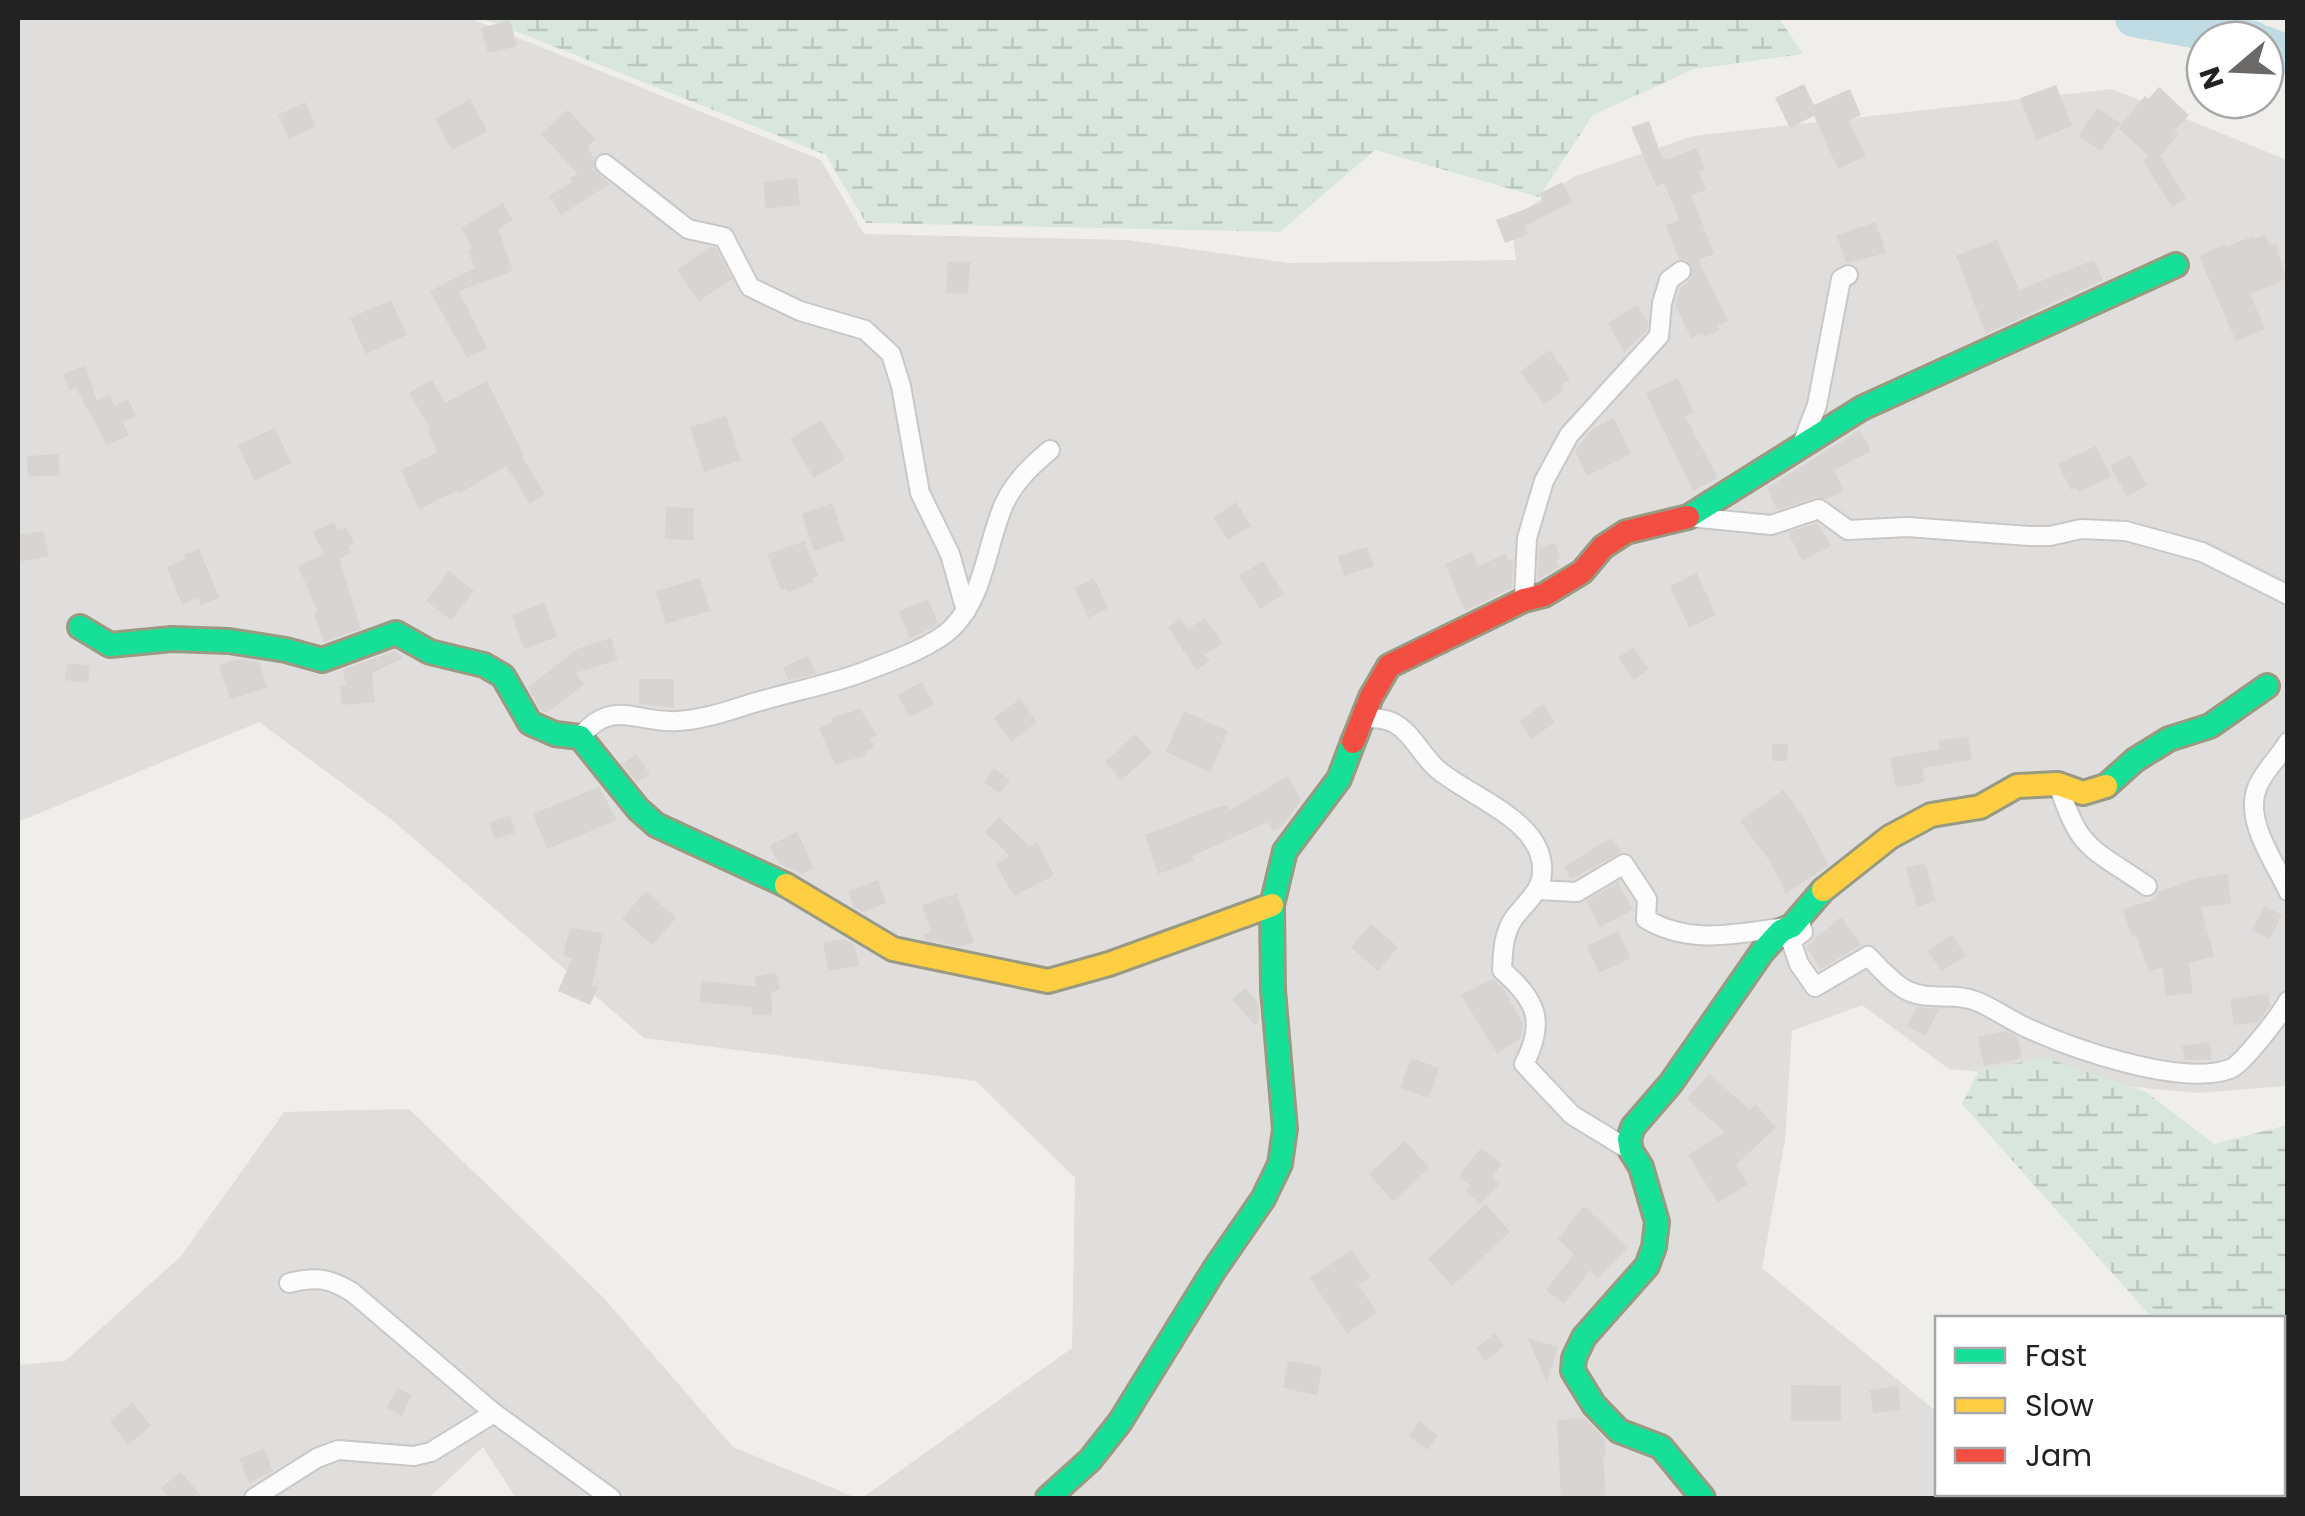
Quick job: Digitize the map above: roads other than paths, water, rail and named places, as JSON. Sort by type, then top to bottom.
[{"type":"street","points":[[605,164],[688,230],[724,236],[750,287],[800,310],[865,330],[891,354],[901,386],[920,492],[950,554],[966,611]]},
{"type":"street","points":[[1690,517],[1862,408],[2176,265]]},
{"type":"street","points":[[1524,600],[1527,538],[1544,482],[1569,435],[1659,336],[1669,280],[1681,271]]},
{"type":"street","points":[[1802,444],[1818,404],[1841,279],[1848,275]]},
{"type":"street","points":[[580,737],[592,723],[608,714],[657,721],[698,718],[863,672],[934,642],[966,611],[980,584],[1005,502],[1018,480],[1050,450]]},
{"type":"street","points":[[1048,1498],[1090,1460],[1120,1422],[1263,1199],[1280,1164],[1285,1129],[1274,990],[1275,882],[1286,851],[1302,825],[1339,779],[1371,697],[1389,666],[1524,600],[1544,595],[1582,572],[1603,547],[1626,532],[1690,517],[1771,525],[1819,509],[1848,530],[1908,528],[2030,536],[2081,529],[2126,531],[2202,552],[2288,595]]},
{"type":"street","points":[[80,626],[110,644],[172,638],[230,641],[322,660],[396,632],[430,652],[484,664],[503,676],[530,723],[555,734],[580,737],[638,809],[656,825],[782,882],[893,950],[922,957],[992,967],[1048,981],[1108,964],[1272,904]]},
{"type":"street","points":[[1630,1151],[1633,1127],[1671,1082],[1762,952],[1792,926],[1819,894],[1890,837],[1931,816],[1980,807],[2017,786],[2058,784],[2083,793],[2105,787],[2170,738],[2210,726],[2267,686]]},
{"type":"street","points":[[1364,718],[1382,718],[1406,731],[1437,769],[1524,828],[1540,859],[1542,874],[1537,890],[1512,920],[1502,948],[1502,970],[1524,990],[1533,1007],[1538,1038],[1524,1064],[1572,1115],[1630,1151],[1641,1167],[1657,1222],[1654,1247],[1646,1266],[1584,1337],[1574,1358],[1573,1372],[1594,1405],[1619,1431],[1661,1447],[1703,1498]]},
{"type":"street","points":[[2288,742],[2255,791],[2254,814],[2288,891]]},
{"type":"street","points":[[2058,784],[2070,821],[2094,853],[2146,886]]},
{"type":"street","points":[[1537,890],[1576,892],[1624,864],[1647,899],[1646,919],[1663,930],[1697,936],[1802,925],[1804,932],[1791,940],[1799,964],[1814,987],[1868,956],[1908,991],[1970,998],[2043,1034],[2118,1061],[2160,1070],[2231,1069],[2281,1015],[2288,1000]]},
{"type":"street","points":[[289,1283],[313,1277],[332,1280],[352,1292],[494,1413],[611,1498]]},
{"type":"street","points":[[254,1498],[317,1458],[338,1450],[414,1456],[430,1452],[494,1413]]},
{"type":"waterway","points":[[2134,18],[2185,27]]}]
